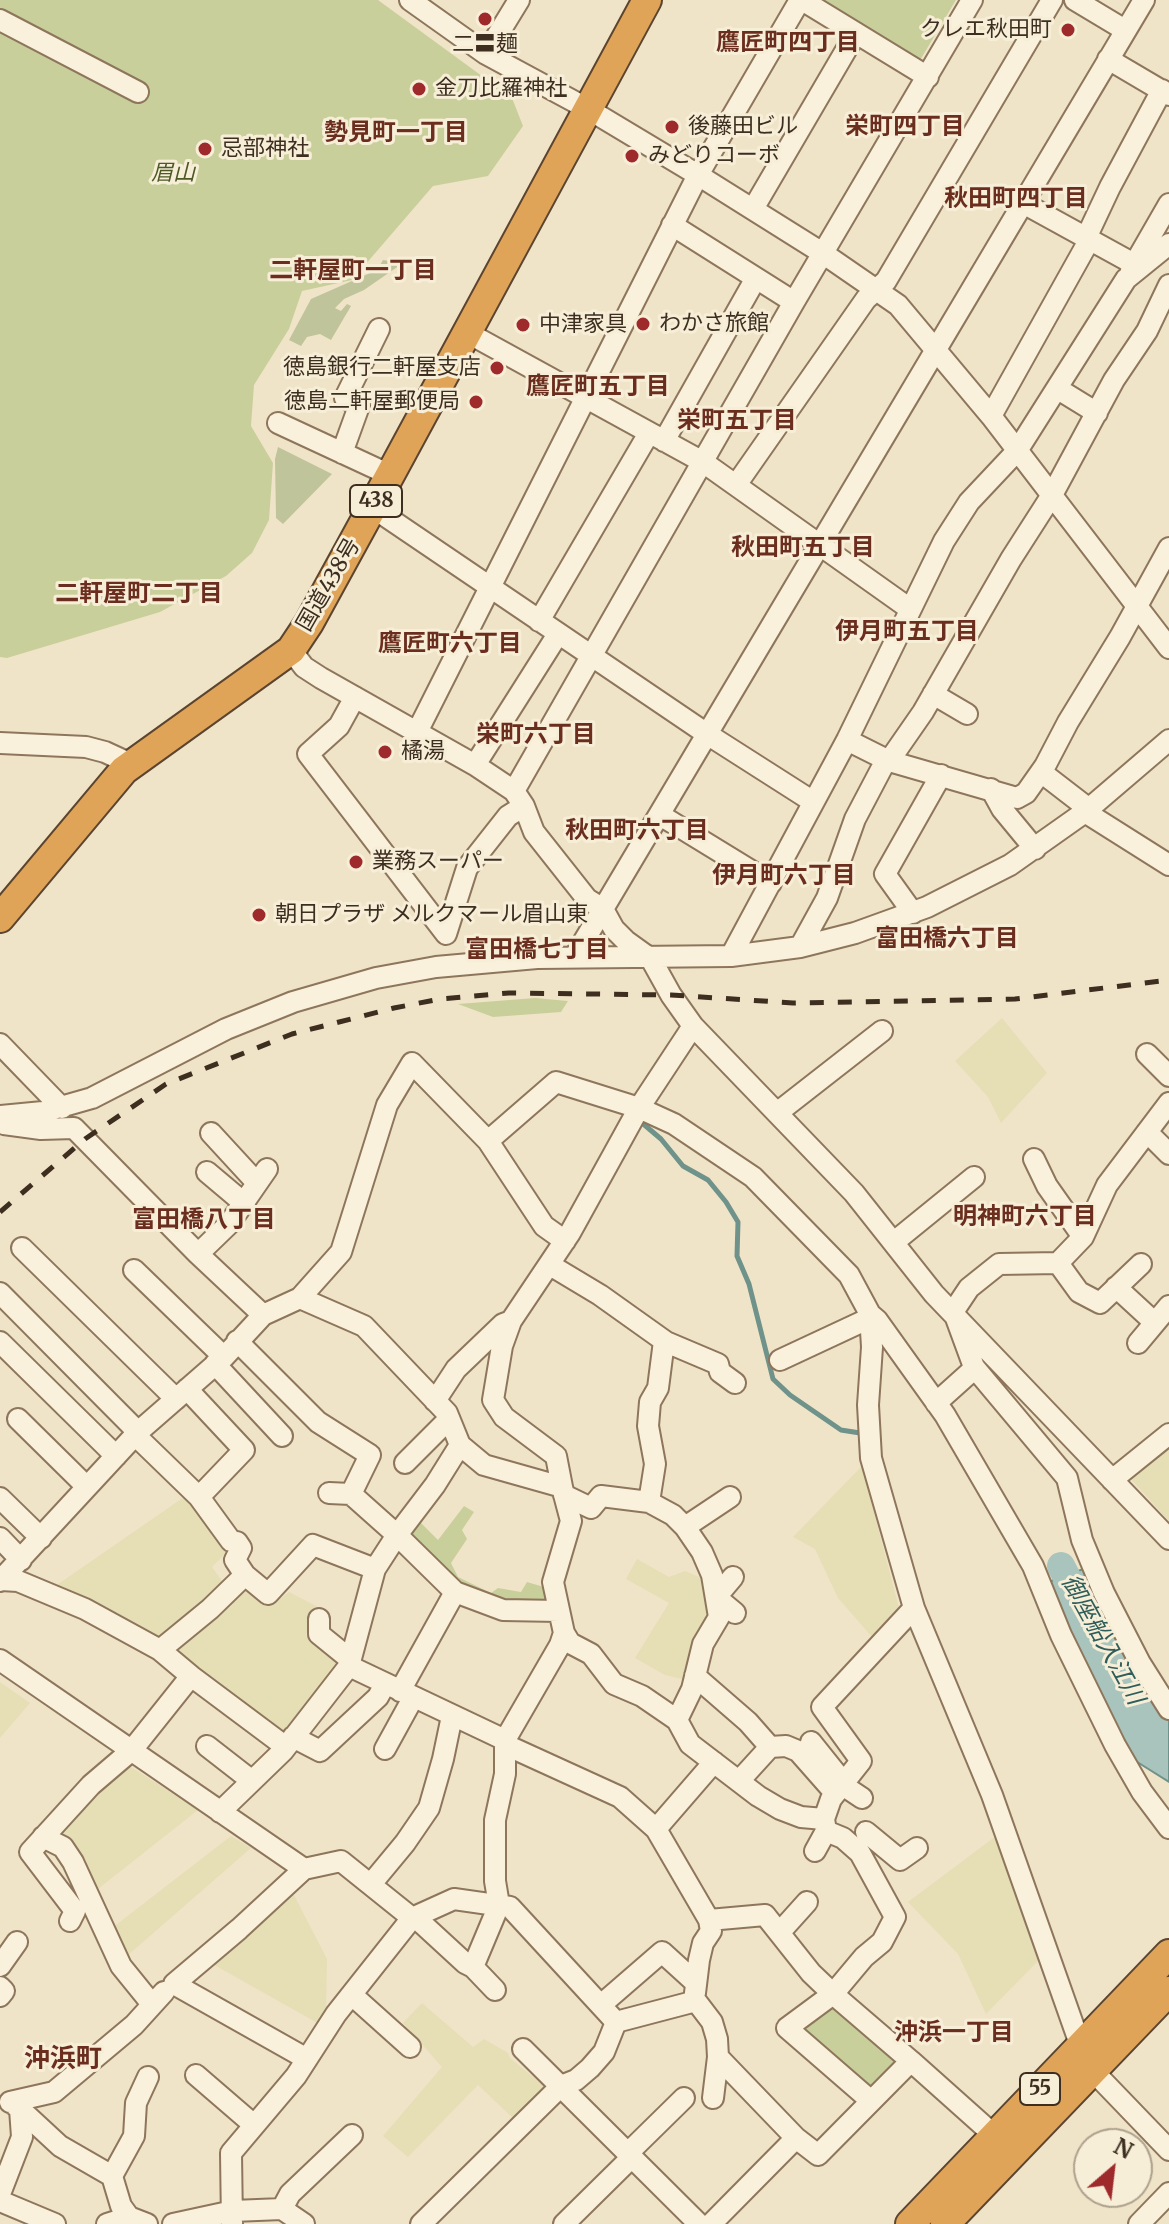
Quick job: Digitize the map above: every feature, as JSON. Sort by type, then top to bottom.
[{"type":"highway","name":"国道438号","points":[[0,918],[112,782],[131,764],[291,650],[309,623],[468,333],[647,0]]},
{"type":"highway","name":"55","points":[[945,2224],[1087,2058],[1169,1954]]},
{"type":"highway","name":"55","points":[[910,2224],[995,2136],[1169,1991]]},
{"type":"street","points":[[410,0],[486,54],[588,109],[698,175],[824,254],[898,305],[991,416],[1169,648]]},
{"type":"street","points":[[486,54],[519,0]]},
{"type":"street","points":[[417,732],[698,175],[801,0],[928,77]]},
{"type":"street","points":[[436,967],[467,868],[519,798],[592,656],[794,302],[972,0]]},
{"type":"street","points":[[736,485],[866,299],[886,281],[1052,0]]},
{"type":"street","points":[[1075,0],[1125,30]]},
{"type":"street","points":[[575,956],[1144,0]]},
{"type":"street","points":[[0,20],[138,92]]},
{"type":"street","points":[[753,209],[856,33]]},
{"type":"street","points":[[991,416],[1086,246],[1086,238],[1165,92],[1108,59]]},
{"type":"street","points":[[1023,203],[1086,238],[1130,272]]},
{"type":"street","points":[[731,956],[847,740],[944,541],[969,502],[1017,451],[1130,272],[1169,204]]},
{"type":"street","points":[[672,225],[794,302]]},
{"type":"street","points":[[1130,272],[1169,244]]},
{"type":"street","points":[[539,621],[756,278]]},
{"type":"street","points":[[800,947],[827,898],[859,809],[933,694],[1052,495],[1114,380],[1147,331],[1169,285]]},
{"type":"street","points":[[342,453],[359,406],[345,398],[379,329]]},
{"type":"street","points":[[468,333],[703,462],[910,609]]},
{"type":"street","points":[[1058,389],[1097,413]]},
{"type":"street","points":[[278,423],[390,475]]},
{"type":"street","points":[[372,507],[707,734],[812,801]]},
{"type":"street","points":[[847,740],[888,760],[1017,798],[1026,793],[1169,548]]},
{"type":"street","points":[[475,765],[558,634]]},
{"type":"street","points":[[291,650],[304,667],[475,765],[519,798],[534,832],[587,899],[603,909],[614,929],[651,959],[693,1026],[854,1193],[954,1314],[1169,1539]]},
{"type":"street","points":[[933,694],[967,714]]},
{"type":"street","points":[[355,697],[339,726],[308,754],[446,934]]},
{"type":"street","points":[[0,1116],[62,1108],[92,1098],[226,1029],[293,1002],[376,978],[436,967],[575,956],[651,959],[731,956],[800,947],[855,933],[913,913],[987,878],[1035,849],[1087,811],[1169,740]]},
{"type":"street","points":[[0,743],[86,747],[131,764]]},
{"type":"street","points":[[1041,772],[1087,811],[1169,865]]},
{"type":"street","points":[[913,913],[885,874],[941,775]]},
{"type":"street","points":[[991,789],[1002,809],[1035,849]]},
{"type":"street","points":[[660,815],[771,883]]},
{"type":"street","points":[[693,1026],[639,1108],[565,1241],[511,1321],[502,1346],[493,1400],[504,1417],[556,1456],[571,1521],[553,1582],[564,1633],[570,1643],[591,1654],[614,1684],[642,1696],[677,1720],[690,1744],[739,1781],[780,1809],[825,1825],[860,1853],[867,1865],[895,1917],[882,1942],[864,1957],[833,1994],[787,2028],[870,2100]]},
{"type":"street","points":[[777,1113],[882,1031]]},
{"type":"street","points":[[0,1044],[62,1108]]},
{"type":"street","points":[[1147,1054],[1169,1076]]},
{"type":"street","points":[[12,1572],[136,1434],[225,1354],[263,1315],[300,1298],[341,1252],[387,1105],[412,1063],[488,1141],[544,1226],[565,1241]]},
{"type":"street","points":[[488,1141],[556,1082],[639,1108],[674,1124],[753,1177],[849,1275],[870,1316],[872,1347],[868,1405],[871,1458],[914,1608],[992,1795],[1087,2058],[1169,2150]]},
{"type":"street","points":[[1169,1103],[1107,1185],[1083,1237],[1058,1263],[999,1264],[969,1288],[954,1314],[975,1368],[1067,1478],[1082,1540],[1099,1582],[1140,1663],[1169,1709]]},
{"type":"street","points":[[0,1123],[41,1129],[74,1128],[263,1315]]},
{"type":"street","points":[[1147,1132],[1169,1154]]},
{"type":"street","points":[[198,1254],[229,1224],[262,1176],[211,1133]]},
{"type":"street","points":[[1034,1159],[1047,1186],[1083,1237]]},
{"type":"street","points":[[207,1172],[245,1204]]},
{"type":"street","points":[[894,1242],[974,1177]]},
{"type":"street","points":[[22,1248],[244,1450],[199,1497]]},
{"type":"street","points":[[1058,1263],[1079,1292],[1100,1303],[1141,1264]]},
{"type":"street","points":[[550,1265],[600,1295],[664,1341],[718,1364],[720,1372],[735,1383]]},
{"type":"street","points":[[134,1270],[225,1354],[318,1422],[370,1455],[351,1494]]},
{"type":"street","points":[[1116,1287],[1154,1322]]},
{"type":"street","points":[[0,1293],[199,1497],[231,1541],[237,1542],[241,1548],[235,1560],[245,1575],[268,1594],[313,1545],[375,1569]]},
{"type":"street","points":[[300,1298],[364,1326],[435,1401],[449,1419],[460,1445],[484,1465],[563,1491],[591,1508],[601,1496],[649,1502],[673,1515],[685,1527],[702,1552],[712,1575],[719,1617],[703,1644],[692,1689],[677,1720]]},
{"type":"street","points":[[1138,1343],[1169,1306]]},
{"type":"street","points":[[780,1360],[870,1316]]},
{"type":"street","points":[[870,1316],[877,1320],[936,1403],[1033,1566],[1061,1635],[1115,1745],[1142,1792],[1169,1828]]},
{"type":"street","points":[[435,1401],[456,1369],[503,1324],[511,1321]]},
{"type":"street","points":[[649,1502],[655,1464],[648,1426],[650,1402],[658,1388],[664,1341]]},
{"type":"street","points":[[0,1342],[116,1456]]},
{"type":"street","points":[[225,1354],[282,1436]]},
{"type":"street","points":[[936,1403],[975,1368]]},
{"type":"street","points":[[18,1419],[87,1487]]},
{"type":"street","points":[[405,1463],[449,1419]]},
{"type":"street","points":[[1112,1480],[1169,1434]]},
{"type":"street","points":[[220,1812],[287,1746],[350,1663],[375,1569],[460,1445]]},
{"type":"street","points":[[329,1493],[351,1494],[455,1592],[503,1610],[559,1611]]},
{"type":"street","points":[[685,1527],[730,1497]]},
{"type":"street","points":[[0,1498],[41,1538]]},
{"type":"street","points":[[0,1538],[12,1572],[160,1650],[287,1746]]},
{"type":"street","points":[[160,1650],[245,1575]]},
{"type":"street","points":[[717,1597],[733,1577]]},
{"type":"street","points":[[385,1749],[399,1691],[455,1592]]},
{"type":"street","points":[[717,1597],[735,1613]]},
{"type":"street","points":[[815,1851],[840,1786],[861,1761],[822,1707],[914,1608]]},
{"type":"street","points":[[319,1619],[319,1634],[350,1663],[399,1691],[620,1797],[656,1829],[709,1920],[711,1931],[703,1943],[695,1992]]},
{"type":"street","points":[[473,1967],[499,1905],[495,1881],[495,1820],[505,1774],[506,1743],[564,1633]]},
{"type":"street","points":[[0,1660],[304,1869]]},
{"type":"street","points":[[70,1921],[75,1911],[30,1852],[91,1785],[132,1750],[191,1676]]},
{"type":"street","points":[[695,1676],[748,1722],[770,1747]]},
{"type":"street","points":[[230,1715],[287,1746],[320,1751],[378,1697],[399,1691]]},
{"type":"street","points":[[371,1884],[429,1808],[452,1716]]},
{"type":"street","points":[[811,1742],[840,1786]]},
{"type":"street","points":[[207,1746],[252,1781]]},
{"type":"street","points":[[739,1781],[770,1747],[786,1746],[798,1751],[840,1786],[862,1798]]},
{"type":"street","points":[[656,1829],[714,1762]]},
{"type":"street","points":[[866,1832],[900,1860],[917,1848]]},
{"type":"street","points":[[6,2100],[54,2092],[134,2025],[158,1997],[121,1966],[73,1862],[63,1847],[43,1837]]},
{"type":"street","points":[[867,1865],[883,1846]]},
{"type":"street","points":[[307,2059],[174,1984],[304,1869],[341,1851],[371,1884],[473,1967],[495,1990]]},
{"type":"street","points":[[233,2218],[231,2153],[307,2059],[352,1995],[413,1918],[454,1899],[510,1907],[616,2022]]},
{"type":"street","points":[[780,1932],[807,1902]]},
{"type":"street","points":[[709,1920],[765,1915],[811,1973],[995,2136]]},
{"type":"street","points":[[0,1966],[17,1942]]},
{"type":"street","points":[[602,2004],[662,1952],[695,1992],[712,2022],[718,2057],[713,2098]]},
{"type":"street","points":[[0,1987],[4,1991],[0,1996]]},
{"type":"street","points":[[421,2224],[561,2086],[576,2080],[604,2052],[616,2022],[695,1992]]},
{"type":"street","points":[[352,1995],[410,2047]]},
{"type":"street","points":[[523,2049],[699,2224]]},
{"type":"street","points":[[718,2057],[796,2138],[818,2155],[911,2061]]},
{"type":"street","points":[[196,2075],[254,2125]]},
{"type":"street","points":[[112,2176],[134,2136],[136,2103],[148,2077]]},
{"type":"street","points":[[564,2224],[684,2098]]},
{"type":"street","points":[[6,2100],[60,2146],[112,2176],[121,2206],[138,2220]]},
{"type":"street","points":[[0,2194],[22,2137],[6,2100]]},
{"type":"street","points":[[282,2209],[290,2194],[352,2135]]},
{"type":"street","points":[[711,2224],[796,2138]]},
{"type":"street","points":[[1139,2224],[1169,2193]]},
{"type":"street","points":[[0,2201],[55,2224]]},
{"type":"street","points":[[173,2224],[282,2209],[304,2224]]},
{"type":"street","points":[[107,2224],[138,2220]]},
{"type":"shaded area","points":[[1002,1018],[1047,1073],[1001,1123],[988,1097],[955,1061]]},
{"type":"shaded area","points":[[1169,1443],[1169,1521],[1129,1477]]},
{"type":"shaded area","points":[[862,1466],[900,1612],[872,1637],[838,1598],[815,1549],[793,1537]]},
{"type":"shaded area","points":[[187,1495],[227,1552],[212,1567],[225,1585],[160,1642],[54,1587]]},
{"type":"shaded area","points":[[637,1559],[669,1577],[685,1571],[704,1579],[713,1616],[686,1680],[665,1675],[635,1658],[669,1603],[626,1579]]},
{"type":"shaded area","points":[[245,1584],[271,1605],[289,1592],[316,1606],[306,1635],[340,1665],[285,1737],[172,1650]]},
{"type":"shaded area","points":[[0,1682],[30,1703],[0,1738]]},
{"type":"shaded area","points":[[128,1765],[198,1810],[98,1889],[78,1849],[56,1832]]},
{"type":"shaded area","points":[[231,1836],[251,1848],[127,1956],[112,1928]]},
{"type":"shaded area","points":[[996,1836],[1039,1960],[986,2014],[958,1954],[908,1902]]},
{"type":"shaded area","points":[[292,1891],[327,1959],[326,2012],[321,2025],[209,1962]]},
{"type":"shaded area","points":[[422,2003],[473,2047],[484,2039],[508,2053],[544,2086],[514,2119],[478,2085],[408,2157],[383,2136],[442,2067],[403,2023]]},
{"type":"green space","name":"眉山","points":[[0,0],[378,0],[512,98],[523,126],[488,176],[433,186],[352,280],[302,291],[289,329],[254,385],[251,426],[273,463],[269,520],[252,553],[226,576],[160,612],[7,658],[0,657]]},
{"type":"green space","points":[[815,0],[956,0],[919,62]]},
{"type":"green space","points":[[383,260],[403,263],[364,290],[344,299],[335,308],[341,311],[347,304],[351,306],[331,340],[320,334],[307,337],[301,346],[289,340],[311,299],[377,270]]},
{"type":"green space","points":[[278,447],[332,474],[283,524],[276,518],[275,459]]},
{"type":"green space","points":[[535,998],[568,1001],[561,1012],[493,1017],[458,1004]]},
{"type":"green space","points":[[464,1506],[474,1512],[462,1530],[467,1539],[451,1563],[458,1577],[491,1593],[498,1588],[521,1592],[527,1582],[544,1587],[546,1606],[526,1606],[458,1588],[403,1533],[416,1518],[438,1540]]},
{"type":"green space","points":[[834,2000],[903,2060],[871,2093],[797,2028]]},
{"type":"water","points":[[1086,1568],[1169,1715],[1169,1782],[1134,1760],[1046,1583]]},
{"type":"waterway","points":[[641,1122],[661,1139],[683,1166],[708,1180],[738,1222],[737,1256],[749,1284],[773,1379],[790,1395],[841,1430],[860,1433]]},
{"type":"waterway","name":"御座船入江川","points":[[1061,1566],[1083,1608]]},
{"type":"railway","points":[[0,1212],[85,1139],[166,1084],[292,1034],[394,1008],[440,999],[509,993],[671,995],[793,1003],[1015,999],[1169,980]]},
{"type":"place","name":"二〓麺","points":[[485,19]]},
{"type":"place","name":"クレエ秋田町","points":[[1068,30]]},
{"type":"place","name":"金刀比羅神社","points":[[419,89]]},
{"type":"place","name":"後藤田ビル","points":[[672,127]]},
{"type":"place","name":"忌部神社","points":[[205,149]]},
{"type":"place","name":"みどりコーボ","points":[[632,156]]},
{"type":"place","name":"わかさ旅館","points":[[643,324]]},
{"type":"place","name":"中津家具","points":[[523,325]]},
{"type":"place","name":"徳島銀行二軒屋支店","points":[[497,368]]},
{"type":"place","name":"徳島二軒屋郵便局","points":[[476,402]]},
{"type":"place","name":"橘湯","points":[[385,752]]},
{"type":"place","name":"業務スーパー","points":[[356,862]]},
{"type":"place","name":"朝日プラザ メルクマール眉山東","points":[[259,915]]},
{"type":"district","name":"鷹匠町四丁目","points":[[788,43]]},
{"type":"district","name":"栄町四丁目","points":[[905,127]]},
{"type":"district","name":"勢見町一丁目","points":[[396,133]]},
{"type":"district","name":"秋田町四丁目","points":[[1016,199]]},
{"type":"district","name":"二軒屋町一丁目","points":[[353,271]]},
{"type":"district","name":"鷹匠町五丁目","points":[[598,387]]},
{"type":"district","name":"栄町五丁目","points":[[737,421]]},
{"type":"district","name":"秋田町五丁目","points":[[803,548]]},
{"type":"district","name":"二軒屋町二丁目","points":[[139,594]]},
{"type":"district","name":"伊月町五丁目","points":[[907,632]]},
{"type":"district","name":"鷹匠町六丁目","points":[[450,644]]},
{"type":"district","name":"栄町六丁目","points":[[536,735]]},
{"type":"district","name":"秋田町六丁目","points":[[637,831]]},
{"type":"district","name":"伊月町六丁目","points":[[784,876]]},
{"type":"district","name":"富田橋六丁目","points":[[947,939]]},
{"type":"district","name":"富田橋七丁目","points":[[537,950]]},
{"type":"district","name":"明神町六丁目","points":[[1025,1217]]},
{"type":"district","name":"富田橋八丁目","points":[[204,1220]]},
{"type":"district","name":"沖浜一丁目","points":[[954,2033]]},
{"type":"district","name":"沖浜町","points":[[63,2060]]}]
